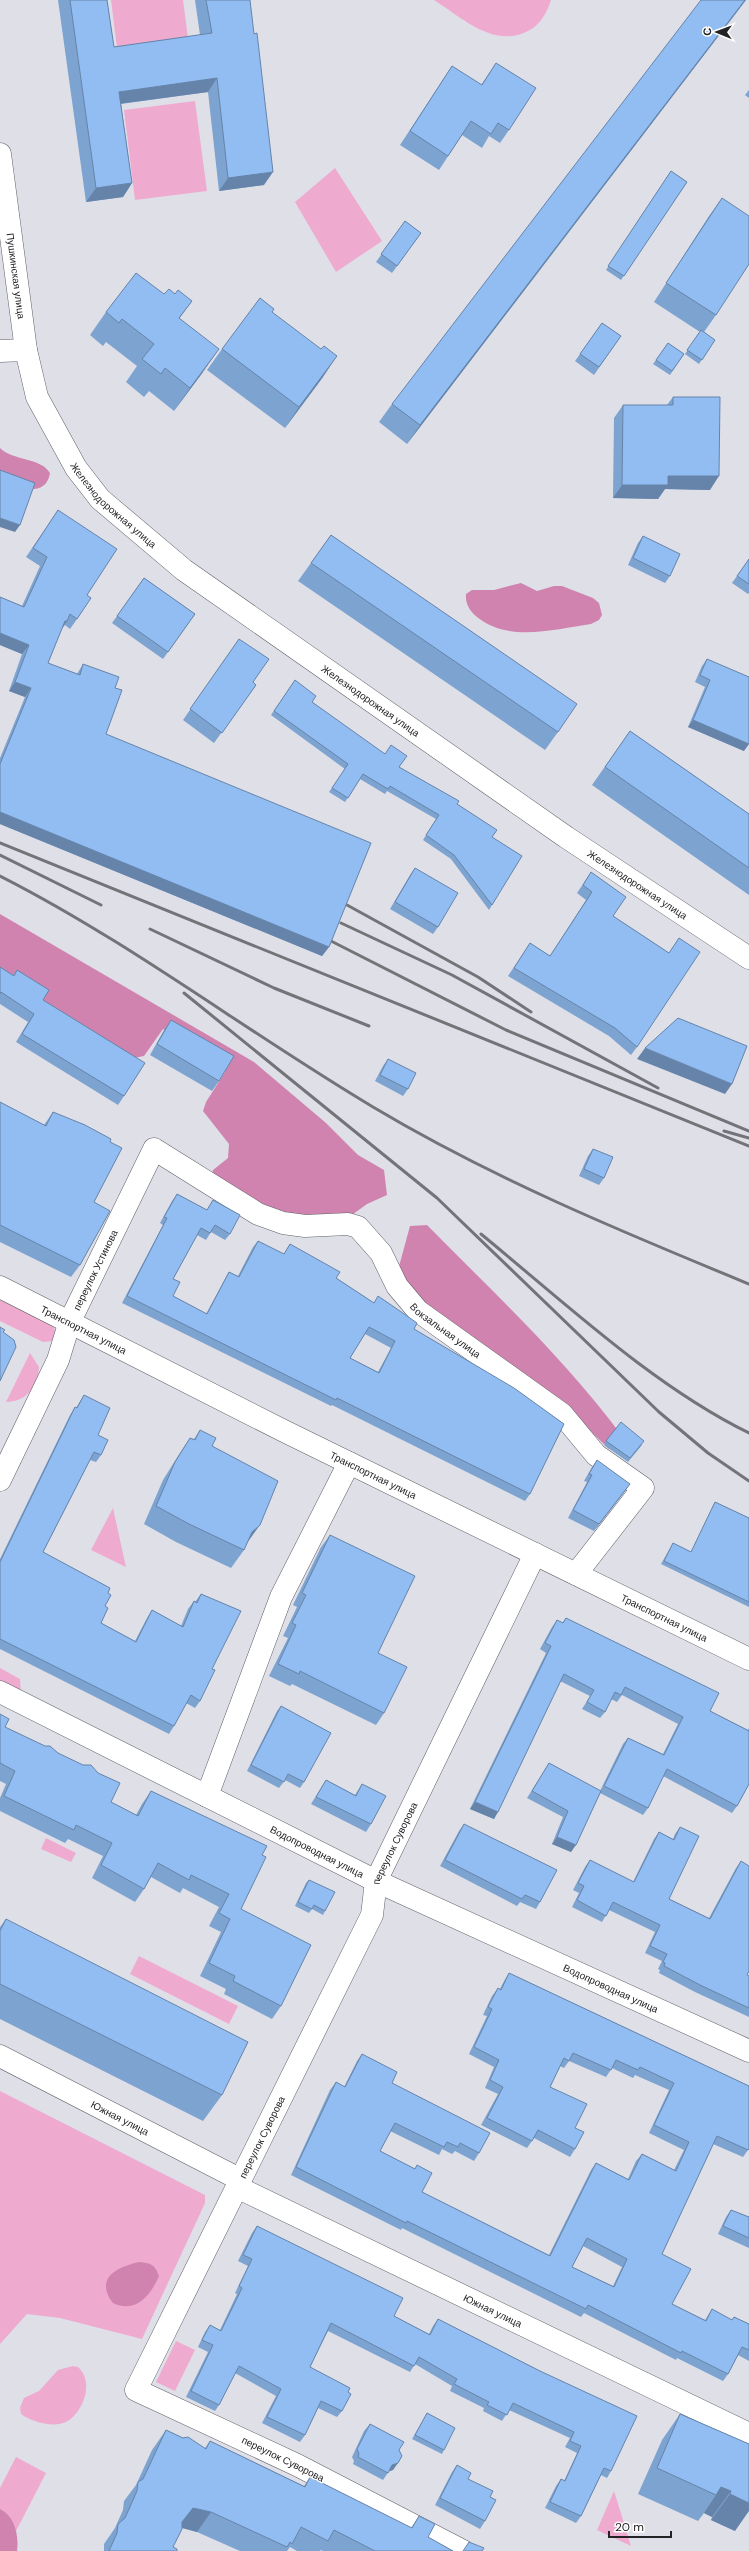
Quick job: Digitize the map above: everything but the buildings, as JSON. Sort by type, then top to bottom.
[{"type":"street","name":"Пушкинская улица","points":[[0,154],[26,350],[37,397]]},
{"type":"street","points":[[0,351],[26,350]]},
{"type":"street","name":"Железнодорожная улица","points":[[37,397],[76,468],[100,499],[184,570],[560,833],[749,958]]},
{"type":"street","name":"переулок Устинова","points":[[0,1480],[58,1360],[70,1321],[154,1149]]},
{"type":"street","name":"Вокзальная улица","points":[[154,1149],[258,1214],[283,1223],[305,1226],[348,1224],[358,1227],[381,1253],[397,1286],[418,1312],[562,1414],[596,1455],[643,1488],[576,1574]]},
{"type":"street","name":"Транспортная улица","points":[[0,1287],[349,1463],[749,1659]]},
{"type":"street","points":[[207,1796],[281,1597],[349,1463]]},
{"type":"street","name":"переулок Суворова","points":[[463,2551],[297,2465],[136,2390],[372,1915],[376,1881],[534,1554]]},
{"type":"street","name":"Водопроводная улица","points":[[0,1692],[376,1881],[749,2052]]},
{"type":"street","name":"Южная улица","points":[[0,2056],[239,2184],[749,2434]]},
{"type":"shaded area","points":[[111,0],[183,0],[188,38],[117,48]]},
{"type":"shaded area","points":[[434,0],[551,0],[542,18],[528,31],[515,36],[503,36],[490,34],[478,29]]},
{"type":"shaded area","points":[[195,101],[207,191],[135,200],[124,110]]},
{"type":"shaded area","points":[[335,168],[382,241],[336,272],[295,202]]},
{"type":"shaded area","points":[[0,448],[5,452],[33,461],[46,468],[50,473],[47,481],[43,486],[37,489],[22,488],[0,483]]},
{"type":"shaded area","points":[[521,583],[537,591],[554,586],[562,586],[593,598],[599,603],[602,615],[599,620],[591,624],[548,631],[518,632],[503,630],[490,625],[474,615],[467,604],[466,594],[472,590],[494,590]]},
{"type":"shaded area","points":[[0,914],[254,1062],[326,1123],[358,1155],[384,1170],[387,1195],[367,1204],[338,1225],[292,1216],[252,1204],[212,1176],[213,1170],[228,1158],[229,1144],[203,1111],[206,1102],[225,1072],[225,1066],[163,1029],[144,1056],[134,1058],[47,1009],[0,973]]},
{"type":"shaded area","points":[[427,1225],[553,1353],[600,1408],[622,1436],[609,1449],[585,1426],[422,1308],[398,1270],[410,1226]]},
{"type":"shaded area","points":[[0,1300],[52,1325],[56,1332],[53,1341],[43,1342],[0,1321]]},
{"type":"shaded area","points":[[30,1353],[39,1367],[36,1381],[30,1392],[25,1396],[6,1402]]},
{"type":"shaded area","points":[[113,1508],[126,1567],[91,1550]]},
{"type":"shaded area","points":[[0,1668],[20,1679],[21,1693],[0,1682]]},
{"type":"shaded area","points":[[46,1838],[76,1853],[71,1862],[41,1849]]},
{"type":"shaded area","points":[[139,1956],[238,2006],[229,2024],[130,1974]]},
{"type":"shaded area","points":[[0,2091],[205,2195],[205,2203],[142,2339],[60,2318],[27,2314],[0,2344]]},
{"type":"shaded area","points":[[139,2262],[152,2265],[156,2269],[159,2276],[152,2290],[142,2301],[136,2304],[121,2306],[113,2303],[106,2287],[107,2280],[111,2275],[123,2267]]},
{"type":"shaded area","points":[[176,2341],[195,2350],[175,2391],[156,2382]]},
{"type":"shaded area","points":[[73,2366],[78,2367],[83,2373],[86,2381],[86,2389],[82,2405],[72,2418],[61,2424],[49,2424],[36,2422],[21,2414],[20,2408],[24,2398],[39,2391],[58,2370]]},
{"type":"shaded area","points":[[16,2457],[46,2473],[16,2531],[0,2522],[0,2488]]},
{"type":"shaded area","points":[[614,2491],[631,2546],[597,2530]]},
{"type":"shaded area","points":[[0,2509],[9,2516],[15,2527],[17,2551],[0,2551]]},
{"type":"railway","points":[[0,843],[749,1146]]},
{"type":"railway","points":[[0,855],[101,905]]},
{"type":"railway","points":[[0,876],[95,929],[142,958],[280,1049],[418,1133],[557,1202],[749,1284]]},
{"type":"railway","points":[[347,905],[478,977],[531,1012]]},
{"type":"railway","points":[[341,923],[452,975],[658,1088]]},
{"type":"railway","points":[[150,929],[274,988],[369,1026]]},
{"type":"railway","points":[[331,941],[506,1030],[749,1131]]},
{"type":"railway","points":[[184,993],[437,1198],[659,1412],[708,1453],[749,1481]]},
{"type":"railway","points":[[724,1131],[749,1138]]},
{"type":"railway","points":[[481,1234],[610,1341],[644,1367],[678,1392],[713,1414],[749,1433]]}]
